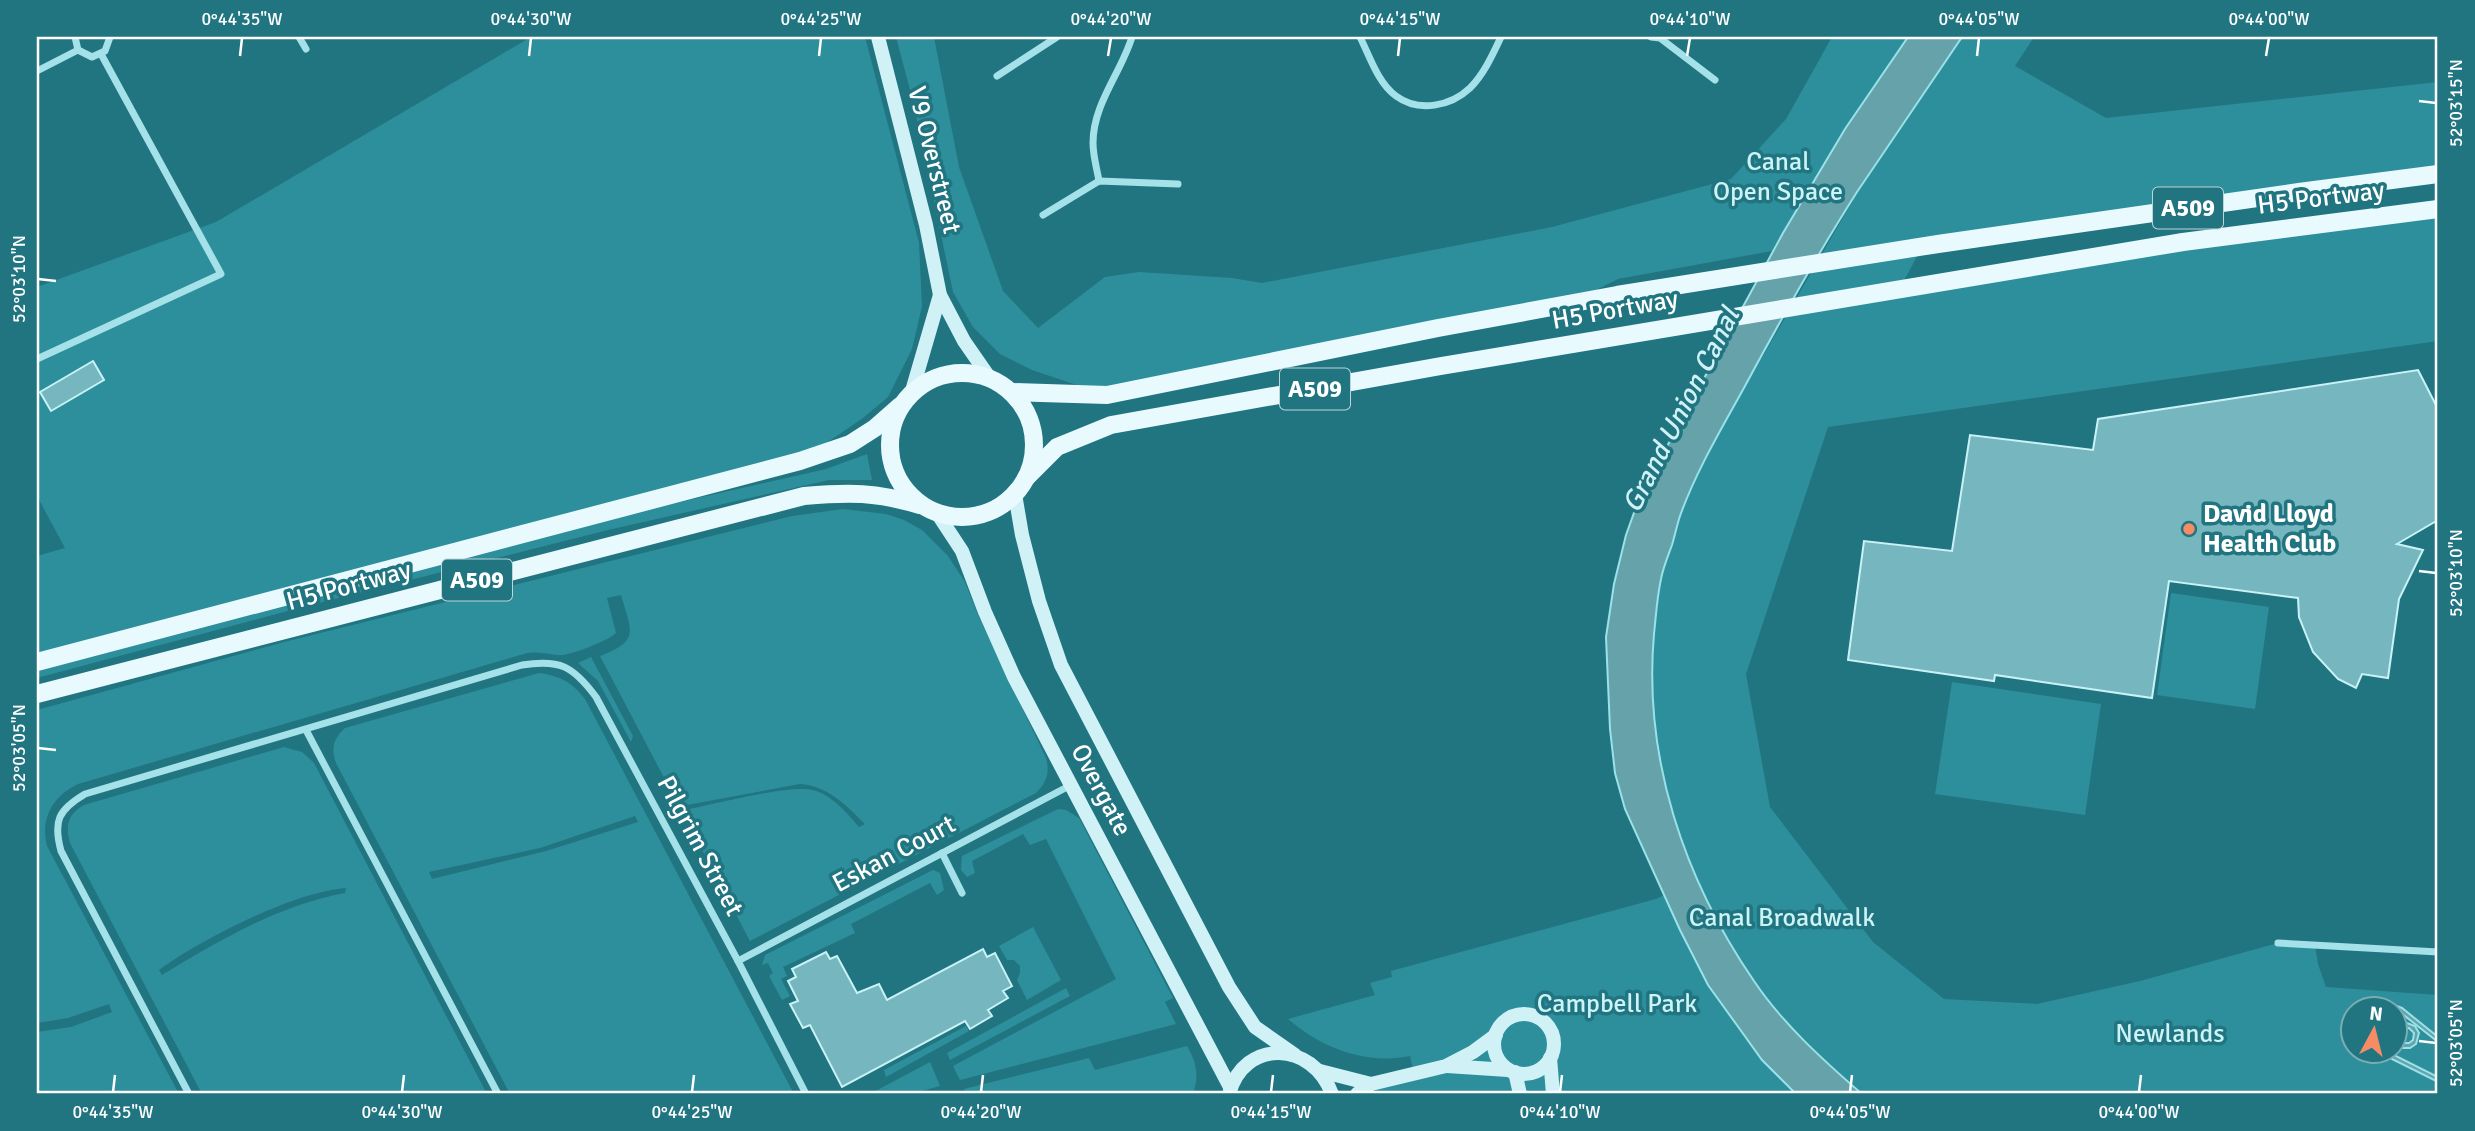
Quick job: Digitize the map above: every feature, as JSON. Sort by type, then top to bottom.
[{"type":"main road","name":"H5 Portway","points":[[1012,392],[1107,395],[1617,295],[1938,244],[2438,174]]},
{"type":"main road","name":"H5 Portway","points":[[1026,478],[1056,447],[1111,425],[1943,281],[2183,242],[2438,209]]},
{"type":"main road","name":"A509","points":[[948,373],[989,377],[1012,392],[1026,411],[1034,433],[1034,456],[1026,478],[1015,495],[999,508],[979,516],[957,517],[928,509],[904,490],[893,470],[889,449],[891,426],[900,406],[912,391],[929,380],[948,373]]},
{"type":"main road","name":"H5 Portway","points":[[37,662],[800,461],[850,444],[876,428],[900,406]]},
{"type":"main road","name":"H5 Portway","points":[[37,694],[804,496],[853,492],[888,495],[928,509]]},
{"type":"street","points":[[75,37],[78,50]]},
{"type":"street","points":[[78,50],[92,57],[101,54],[108,47],[110,37]]},
{"type":"street","points":[[299,37],[306,49]]},
{"type":"street","name":"V9 Overstreet","points":[[877,37],[926,225],[940,295],[964,341],[989,377]]},
{"type":"street","points":[[997,76],[1056,37]]},
{"type":"street","points":[[1099,181],[1093,144],[1097,112],[1126,55],[1132,37]]},
{"type":"street","points":[[1360,37],[1380,78],[1396,96],[1418,106],[1442,105],[1470,88],[1488,63],[1501,37]]},
{"type":"street","points":[[1651,37],[1660,38],[1715,80]]},
{"type":"street","points":[[37,71],[78,50]]},
{"type":"street","points":[[37,359],[221,274],[101,54]]},
{"type":"street","points":[[1043,215],[1099,181],[1178,184]]},
{"type":"street","name":"V9 Overstreet","points":[[912,391],[940,295]]},
{"type":"street","name":"Overgate","points":[[1015,495],[1039,601],[1062,665],[1229,987],[1255,1027],[1320,1070]]},
{"type":"street","name":"Overgate","points":[[928,509],[962,551],[1014,677],[1206,1041],[1229,1090]]},
{"type":"street","name":"Pilgrim Street","points":[[189,1094],[61,851],[56,832],[59,816],[69,803],[85,794],[522,665],[542,662],[559,664],[574,672],[591,690],[738,961],[806,1094]]},
{"type":"street","points":[[306,730],[498,1094]]},
{"type":"street","name":"Eskan Court","points":[[738,961],[1071,785]]},
{"type":"street","points":[[942,853],[962,893]]},
{"type":"street","points":[[2278,943],[2438,952]]},
{"type":"street","points":[[1446,1066],[1512,1071],[1531,1073],[1545,1064],[1553,1049],[1550,1030],[1536,1017],[1527,1014],[1510,1018],[1499,1028],[1496,1035],[1496,1055],[1512,1071],[1520,1094]]},
{"type":"street","points":[[1357,1094],[1371,1084],[1446,1066],[1473,1052],[1496,1035]]},
{"type":"street","points":[[1229,1090],[1238,1073],[1250,1062],[1272,1054],[1295,1055]]},
{"type":"street","points":[[1550,1058],[1553,1094]]},
{"type":"street","points":[[1320,1070],[1371,1084]]},
{"type":"street","points":[[1320,1070],[1332,1094]]},
{"type":"green space","points":[[531,37],[865,37],[919,243],[922,306],[912,349],[888,397],[863,418],[800,461],[37,662],[37,556],[65,548],[37,496],[37,287],[216,222]]},
{"type":"green space","name":"Canal Open Space","points":[[896,37],[934,37],[959,167],[1003,291],[1038,328],[1105,277],[1139,272],[1232,278],[1262,283],[1552,227],[1731,179],[1786,119],[1832,37],[1908,37],[1845,129],[1772,251],[1618,279],[1566,305],[1107,395],[1032,370],[1000,354],[973,327],[953,292],[913,101]]},
{"type":"green space","points":[[1962,37],[2034,37],[2015,66],[2106,118],[2438,82],[2438,174],[1922,247],[1900,288],[2438,210],[2438,341],[1828,427],[1746,674],[1770,807],[1873,942],[1944,999],[2037,1004],[2140,981],[2278,943],[2315,945],[2326,987],[2438,995],[2438,1094],[1862,1094],[1826,1063],[1791,1027],[1755,983],[1725,935],[1702,893],[1677,828],[1663,779],[1652,700],[1651,665],[1661,579],[1694,481],[1734,406],[1856,195]]},
{"type":"green space","points":[[867,454],[872,480],[829,480],[608,530],[37,678],[37,667],[565,528],[826,469]]},
{"type":"green space","points":[[843,509],[886,514],[922,530],[948,556],[965,582],[1046,758],[1047,777],[1036,793],[750,941],[600,656],[622,645],[630,633],[621,595],[607,598],[616,633],[582,650],[562,655],[527,653],[78,784],[62,795],[47,817],[47,846],[179,1094],[37,1094],[37,1032],[71,1027],[112,1012],[109,1004],[68,1018],[37,1023],[37,710],[288,641],[792,516]],"holes":[[[800,784],[836,798],[865,824],[859,827],[833,800],[813,790],[771,792],[689,809],[687,805]]]},
{"type":"green space","points":[[2171,593],[2269,607],[2255,709],[2157,695]]},
{"type":"green space","points":[[591,657],[633,736],[631,742],[598,681],[578,663]]},
{"type":"green space","points":[[539,673],[559,678],[575,688],[585,699],[794,1094],[510,1094],[336,763],[334,744],[345,728]],"holes":[[[635,816],[638,822],[546,851],[432,879],[429,872],[540,848]]]},
{"type":"green space","points":[[1952,682],[2101,704],[2085,815],[1935,794]]},
{"type":"green space","points":[[284,747],[302,752],[314,763],[487,1094],[202,1094],[70,843],[69,821],[74,812],[84,805]],"holes":[[[346,888],[345,893],[273,915],[227,937],[162,975],[159,970],[223,931],[275,908],[325,891]]]},
{"type":"green space","points":[[1058,809],[1066,810],[1079,818],[1173,998],[1165,1002],[1176,1024],[960,1080],[953,1066],[1116,979],[1046,839],[1030,845],[1023,834],[972,861],[975,873],[967,877],[961,870],[962,856]]},
{"type":"green space","points":[[933,870],[940,873],[944,890],[937,895],[930,883],[851,924],[855,933],[783,967],[787,976],[781,979],[790,996],[782,1000],[769,976],[773,973],[768,963],[762,965],[765,955]]},
{"type":"green space","name":"Campbell Park","points":[[1664,895],[1696,959],[1733,1021],[1761,1059],[1796,1094],[1357,1094],[1414,1074],[1410,1056],[1377,1058],[1345,1052],[1315,1038],[1288,1019],[1375,995],[1370,983],[1392,977],[1391,971]]},
{"type":"green space","points":[[1033,927],[1061,980],[1027,1000],[1017,980],[1020,966],[1014,960],[1007,960],[999,946]]},
{"type":"green space","points":[[1066,988],[1070,996],[950,1060],[947,1053]]},
{"type":"green space","points":[[966,1026],[969,1031],[886,1077],[884,1070]]},
{"type":"green space","points":[[1187,1046],[1196,1070],[1193,1094],[966,1094],[964,1089],[1089,1058],[1095,1070]]},
{"type":"green space","points":[[930,1062],[940,1086],[911,1094],[870,1094]]},
{"type":"shaded area","points":[[1908,37],[1962,37],[1842,216],[1710,450],[1680,516],[1662,575],[1654,634],[1652,680],[1662,771],[1674,816],[1707,901],[1729,942],[1765,997],[1804,1041],[1862,1094],[1796,1094],[1762,1060],[1708,985],[1625,809],[1615,773],[1610,729],[1606,637],[1614,584],[1626,535],[1640,496],[1783,233],[1845,129]]},
{"type":"shaded area","points":[[2408,1013],[2438,1037],[2438,1042],[2408,1018]]},
{"type":"shaded area","points":[[2408,1023],[2415,1026],[2419,1033],[2416,1044],[2408,1048],[2414,1033]]},
{"type":"shaded area","points":[[2408,1062],[2438,1077],[2438,1082],[2402,1064]]},
{"type":"building","points":[[93,361],[104,380],[51,411],[40,392]]},
{"type":"building","name":"David Lloyd Health Club","points":[[2418,370],[2438,409],[2438,520],[2397,544],[2423,550],[2399,599],[2388,678],[2362,674],[2356,688],[2338,679],[2313,652],[2299,617],[2298,598],[2169,581],[2152,698],[1995,675],[1994,681],[1848,660],[1864,541],[1952,551],[1970,435],[2093,450],[2098,419]]},
{"type":"building","points":[[983,949],[987,957],[995,953],[1012,986],[1003,991],[1008,998],[988,1010],[992,1016],[970,1029],[965,1021],[842,1087],[810,1025],[803,1028],[790,1004],[798,1001],[788,981],[796,977],[792,969],[826,952],[830,959],[837,956],[857,993],[879,984],[887,1000]]},
{"type":"place","name":"David Lloyd Health Club","points":[[2189,529]]},
{"type":"water label","name":"Grand Union Canal","points":[[1681,410]]},
{"type":"park label","name":"Canal Broadwalk","points":[[1782,918]]},
{"type":"park label","name":"Newlands","points":[[2170,1034]]}]
